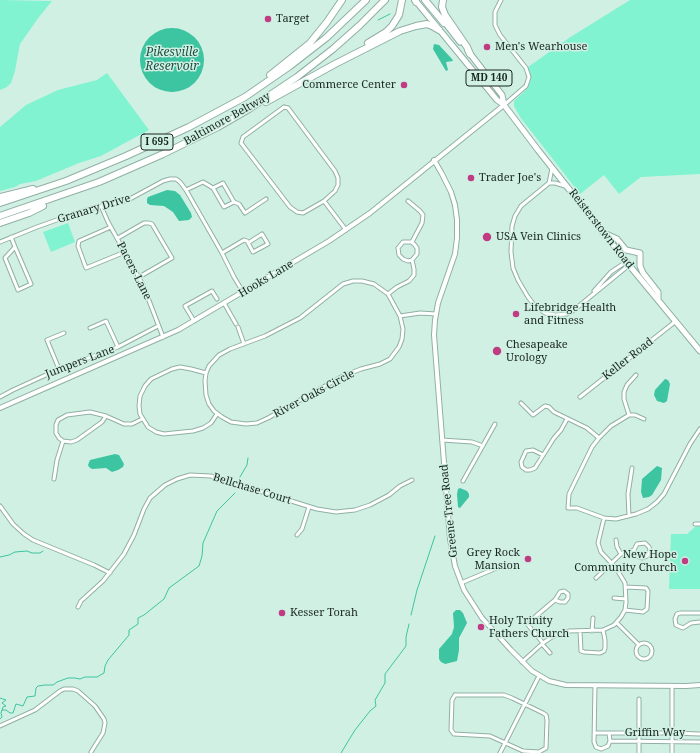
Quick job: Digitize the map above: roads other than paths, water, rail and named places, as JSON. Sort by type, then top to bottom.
[{"type":"highway","points":[[245,97],[310,43],[342,0]]},
{"type":"highway","name":"Baltimore Beltway","points":[[0,203],[66,180],[159,142],[245,97],[290,66],[326,38],[366,0]]},
{"type":"highway","name":"Baltimore Beltway","points":[[0,216],[71,193],[163,154],[218,127],[249,109],[297,77],[333,49],[385,0]]},
{"type":"highway","points":[[335,64],[389,30],[398,15],[402,0]]},
{"type":"highway","points":[[426,0],[444,23]]},
{"type":"highway","points":[[443,0],[442,7],[445,15],[467,47],[470,54]]},
{"type":"highway","points":[[249,109],[272,99],[335,64],[408,28],[427,24],[439,30]]},
{"type":"highway","points":[[0,197],[66,180]]},
{"type":"highway","points":[[0,223],[29,213],[71,193]]},
{"type":"main road","name":"Reisterstown Road","points":[[415,1],[497,100],[504,105],[567,187],[700,351]]},
{"type":"main road","name":"Reisterstown Road","points":[[444,23],[502,95],[504,105]]},
{"type":"main road","points":[[604,233],[617,239],[626,250],[640,253],[640,266],[658,292],[658,300]]},
{"type":"street","points":[[501,0],[495,12],[495,25],[500,35],[526,68],[529,76],[523,89],[504,105]]},
{"type":"street","name":"Hooks Lane","points":[[0,408],[163,337],[224,304],[346,230],[370,213],[504,105]]},
{"type":"street","points":[[284,107],[288,108],[337,175],[337,188],[324,201],[303,213],[294,210],[242,145],[242,139],[284,107]]},
{"type":"street","name":"Greene Tree Road","points":[[434,160],[453,199],[458,231],[454,260],[440,296],[436,314],[435,341],[450,539],[460,583],[470,602],[482,618],[522,662],[540,676],[560,684],[672,686],[700,684]]},
{"type":"street","points":[[552,168],[549,183],[519,209],[512,226],[511,244],[515,274],[522,288],[535,306],[545,313],[552,315],[564,315],[570,312],[628,263]]},
{"type":"street","name":"Granary Drive","points":[[0,242],[68,216],[128,200],[163,181],[170,179],[178,180],[186,190],[222,252],[243,292]]},
{"type":"street","points":[[186,190],[203,182],[213,188],[224,207],[234,202]]},
{"type":"street","points":[[213,188],[223,183],[234,202],[240,204],[245,213],[266,199]]},
{"type":"street","points":[[549,183],[555,183],[567,187]]},
{"type":"street","points":[[324,201],[346,230]]},
{"type":"street","points":[[408,201],[420,211],[423,216],[422,223],[412,242]]},
{"type":"street","name":"Pacers Lane","points":[[101,206],[139,277],[163,337]]},
{"type":"street","points":[[118,238],[144,223],[149,222],[152,224],[172,258],[139,277]]},
{"type":"street","points":[[111,227],[79,241],[78,246],[86,268],[125,252]]},
{"type":"street","points":[[222,252],[244,240],[248,243],[253,252],[268,244],[262,234],[248,243]]},
{"type":"street","points":[[11,238],[30,284],[18,290],[5,258],[14,247]]},
{"type":"street","points":[[403,242],[412,242],[415,245],[417,251],[416,256],[412,260],[408,261],[399,255],[398,251],[403,242]]},
{"type":"street","points":[[218,414],[211,423],[203,428],[193,431],[168,434],[160,433],[152,430],[142,419],[139,401],[145,386],[151,379],[172,369],[180,367],[206,373],[212,362],[219,355],[230,349],[265,336],[300,318],[324,301],[338,287],[349,282],[362,281],[369,283],[379,287],[388,294],[412,278],[414,269],[412,260]]},
{"type":"street","points":[[194,321],[185,306],[212,291],[217,299]]},
{"type":"street","name":"River Oaks Circle","points":[[206,373],[206,395],[211,408],[226,420],[246,424],[257,423],[343,376],[386,362],[393,356],[401,343],[403,330],[400,316],[388,294]]},
{"type":"street","points":[[224,304],[237,325],[244,344]]},
{"type":"street","points":[[400,316],[420,313],[436,314]]},
{"type":"street","points":[[90,328],[106,321],[118,347]]},
{"type":"street","name":"Keller Road","points":[[580,397],[676,321]]},
{"type":"street","name":"Jumpers Lane","points":[[0,397],[59,369],[95,357],[118,347],[158,326]]},
{"type":"street","points":[[59,369],[47,340],[64,333]]},
{"type":"street","points":[[629,414],[624,399],[624,392],[627,385],[636,375]]},
{"type":"street","points":[[521,403],[533,416],[542,408],[547,406],[554,412],[587,428],[599,438]]},
{"type":"street","points":[[106,416],[102,422],[71,442],[63,441],[57,435],[55,430],[57,422],[62,416],[86,412],[98,413],[106,416],[124,424],[132,424],[142,419]]},
{"type":"street","points":[[644,419],[629,414],[611,426],[599,438],[592,447],[569,494],[567,500],[568,508],[577,508],[604,518],[616,519],[648,509],[661,498],[690,444],[700,429]]},
{"type":"street","points":[[543,455],[533,450],[526,451],[521,462],[522,467],[526,470],[533,470],[535,468],[567,419]]},
{"type":"street","points":[[463,481],[495,424]]},
{"type":"street","points":[[442,440],[472,442],[482,446]]},
{"type":"street","points":[[54,478],[58,456],[63,441]]},
{"type":"street","points":[[629,516],[628,494],[632,468]]},
{"type":"street","name":"Bellchase Court","points":[[78,607],[81,601],[96,589],[110,573],[129,545],[150,498],[165,485],[177,479],[190,475],[211,476],[309,507],[336,512],[355,510],[370,505],[412,480]]},
{"type":"street","points":[[0,506],[13,524],[34,540],[110,573]]},
{"type":"street","points":[[297,535],[302,529],[309,507]]},
{"type":"street","points":[[522,662],[552,637],[564,632],[603,630],[617,623],[625,610],[626,587],[622,577],[601,552],[598,543],[604,518]]},
{"type":"street","points":[[695,524],[700,524]]},
{"type":"street","points":[[616,540],[621,554]]},
{"type":"street","points":[[596,578],[621,554],[634,550],[637,544],[647,544],[650,550],[647,556],[642,558],[636,556],[634,550]]},
{"type":"street","points":[[460,583],[499,567]]},
{"type":"street","points":[[625,610],[643,612],[647,609],[648,591],[646,588],[626,587]]},
{"type":"street","points":[[550,653],[528,625],[555,600],[560,592],[564,591],[568,594],[568,598],[565,602],[555,600]]},
{"type":"street","points":[[614,598],[626,599]]},
{"type":"street","points":[[700,613],[680,613],[677,614],[675,619],[676,624],[683,628],[691,623],[700,622]]},
{"type":"street","points":[[592,631],[593,618]]},
{"type":"street","points":[[617,623],[639,645]]},
{"type":"street","points":[[580,631],[581,651],[600,653],[604,652],[605,648],[606,640],[603,630]]},
{"type":"street","points":[[646,643],[650,645],[652,654],[646,659],[639,657],[637,651],[639,645],[646,643]]},
{"type":"street","points":[[500,753],[540,676]]},
{"type":"street","name":"Griffin Way","points":[[595,685],[594,744],[598,748],[606,748],[610,741],[610,733]]},
{"type":"street","points":[[672,686],[672,753]]},
{"type":"street","points":[[0,726],[35,710],[60,691],[73,689],[78,691],[96,706],[104,719],[105,723],[103,733],[91,752]]},
{"type":"street","points":[[457,694],[504,695],[525,704],[543,713],[547,718],[546,748],[539,752],[523,751],[490,736],[457,735],[451,730],[452,698],[457,694]]},
{"type":"street","points":[[638,753],[639,700]]},
{"type":"street","name":"Griffin Way","points":[[595,733],[700,734]]},
{"type":"street","name":"Griffin Way","points":[[610,741],[700,742]]},
{"type":"water","name":"Pikesville Reservoir","points":[[166,28],[178,28],[195,37],[202,48],[204,60],[202,72],[195,83],[178,92],[166,92],[154,87],[145,78],[140,66],[140,54],[145,42],[154,33]]},
{"type":"water","points":[[434,44],[439,45],[453,61],[446,62],[448,70],[446,71],[433,49]]},
{"type":"water","points":[[167,190],[175,191],[180,195],[191,213],[192,217],[189,220],[179,221],[173,212],[164,206],[150,205],[147,203],[148,197]]},
{"type":"water","points":[[665,379],[668,380],[670,384],[667,401],[664,403],[657,401],[654,395],[655,390]]},
{"type":"water","points":[[115,454],[119,455],[124,464],[123,467],[118,470],[112,472],[106,468],[92,469],[88,465],[90,460]]},
{"type":"water","points":[[657,466],[662,468],[661,480],[652,495],[643,498],[641,492],[642,479]]},
{"type":"water","points":[[460,488],[467,491],[469,497],[460,508],[458,507],[457,494],[458,489]]},
{"type":"water","points":[[456,610],[460,610],[463,613],[467,623],[459,638],[457,661],[445,664],[439,659],[439,649],[452,634],[454,627],[453,613]]},
{"type":"waterway","points":[[378,20],[390,14]]},
{"type":"waterway","points":[[240,477],[247,465],[248,458]]},
{"type":"waterway","points":[[0,719],[2,717],[2,710],[13,713],[16,704],[23,706],[27,697],[35,696],[36,688],[38,686],[53,685],[68,678],[80,679],[85,677],[97,677],[104,673],[108,660],[129,635],[129,630],[138,624],[138,618],[164,599],[169,588],[199,566],[202,556],[203,543],[217,511],[235,493]]},
{"type":"waterway","points":[[411,615],[417,590],[435,536]]},
{"type":"waterway","points":[[0,557],[15,552],[27,551],[32,553],[40,553],[43,551]]},
{"type":"waterway","points":[[341,753],[355,730],[370,711],[376,706],[375,700],[385,683],[385,674],[406,646],[406,637],[409,624]]},
{"type":"waterway","points":[[0,698],[6,700],[2,703],[6,706],[3,707],[2,710]]},
{"type":"place","name":"Target","points":[[268,19]]},
{"type":"place","name":"Men's Wearhouse","points":[[487,47]]},
{"type":"place","name":"Commerce Center","points":[[404,85]]},
{"type":"place","name":"Trader Joe's","points":[[471,178]]},
{"type":"place","name":"USA Vein Clinics","points":[[487,237]]},
{"type":"place","name":"Lifebridge Health and Fitness","points":[[516,314]]},
{"type":"place","name":"Chesapeake Urology","points":[[497,351]]},
{"type":"place","name":"Grey Rock Mansion","points":[[528,559]]},
{"type":"place","name":"New Hope Community Church","points":[[685,561]]},
{"type":"place","name":"Kesser Torah","points":[[282,613]]},
{"type":"place","name":"Holy Trinity Fathers Church","points":[[481,627]]}]
